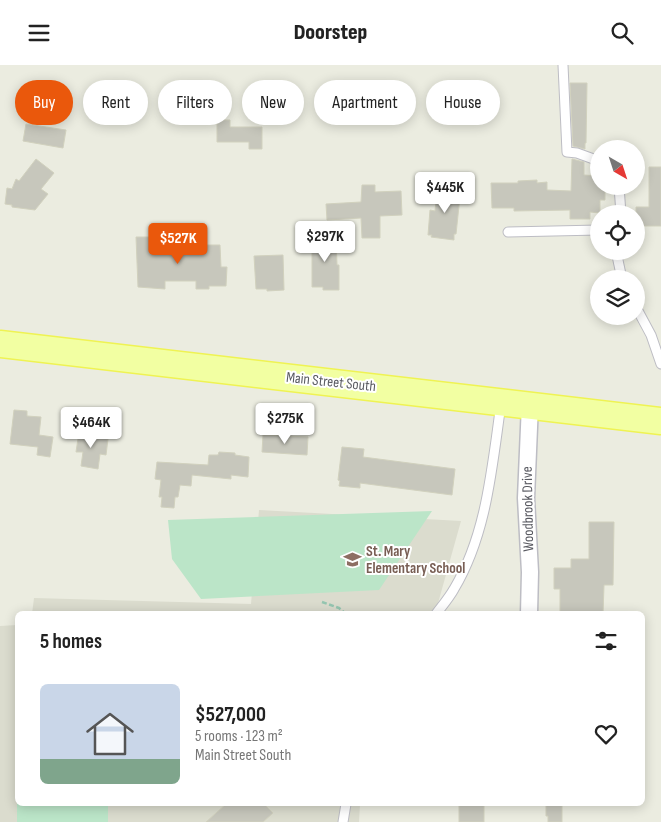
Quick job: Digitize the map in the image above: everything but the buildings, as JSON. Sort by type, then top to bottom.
[{"type":"main road","name":"Main Street South","points":[[0,344],[530,404],[661,421]]},
{"type":"street","name":"Woodbrook Drive","points":[[530,404],[526,498],[530,611]]},
{"type":"lane","points":[[563,65],[567,152],[578,153],[590,158]]},
{"type":"lane","points":[[508,232],[590,229]]},
{"type":"lane","points":[[645,324],[661,364]]},
{"type":"lane","points":[[438,611],[454,589],[472,552],[481,525],[502,401]]},
{"type":"lane","points":[[343,822],[346,806]]},
{"type":"path","points":[[322,602],[342,611]]},
{"type":"shaded area","name":"St. Mary Elementary School","points":[[259,510],[461,521],[436,611],[32,611],[34,598],[251,604]]},
{"type":"shaded area","points":[[15,625],[15,806],[360,806],[359,822],[0,822],[0,626]]},
{"type":"green space","points":[[432,511],[379,590],[201,599],[172,559],[168,520]]},
{"type":"green space","points":[[17,806],[108,806],[108,822],[17,822]]},
{"type":"place","name":"St. Mary Elementary School","points":[[352,560]]}]
